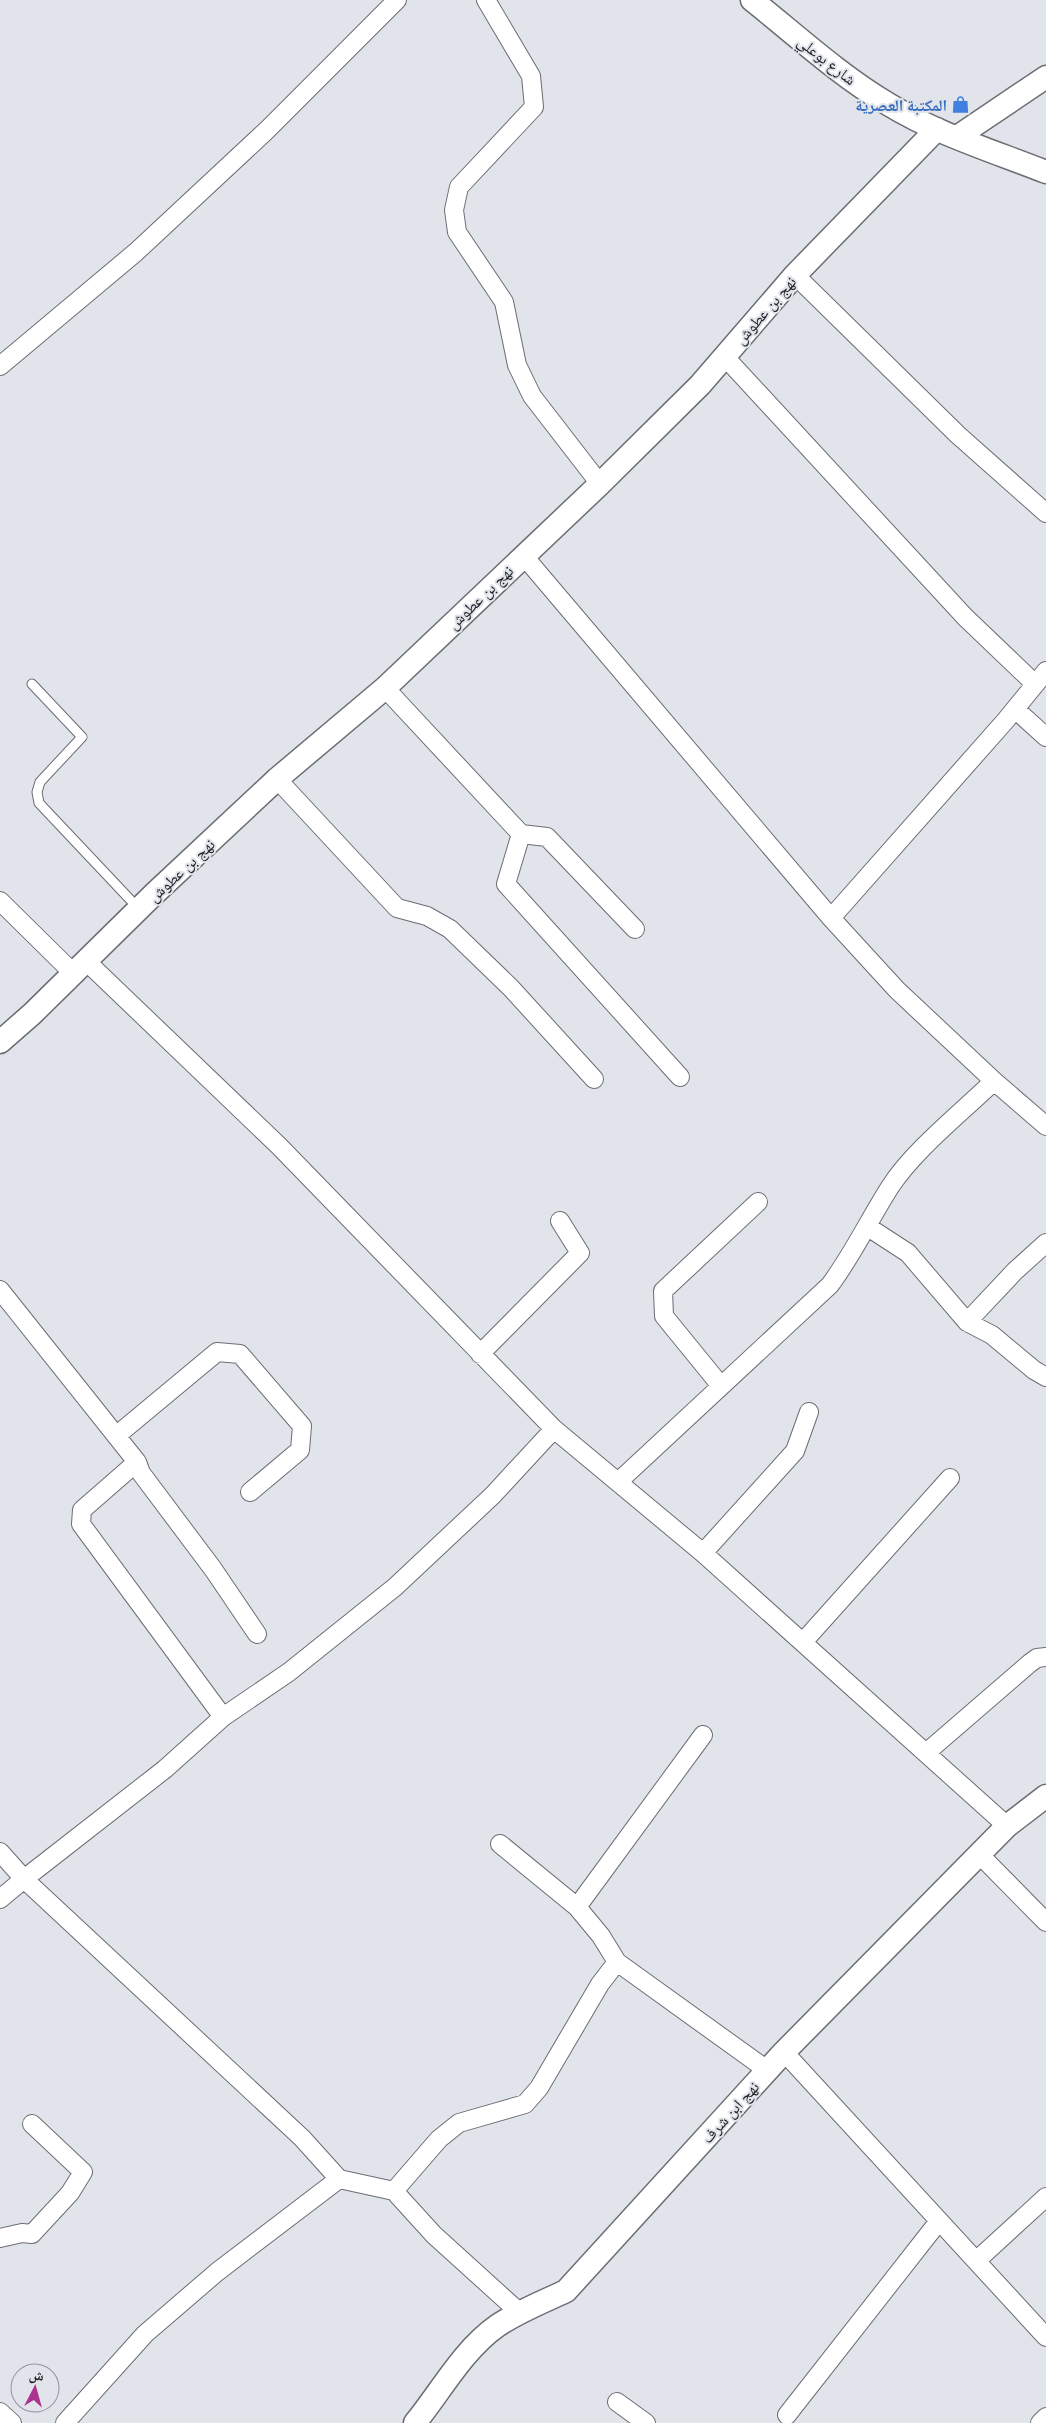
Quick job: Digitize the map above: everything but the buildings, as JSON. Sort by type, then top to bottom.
[{"type":"street","points":[[0,366],[136,252],[267,130],[397,0]]},
{"type":"street","points":[[486,0],[531,76],[534,107],[459,187],[454,210],[457,232],[504,302],[517,365],[532,396],[600,484]]},
{"type":"street","name":"شارع بوعلي","points":[[752,0],[864,90],[890,106],[947,133],[1046,172]]},
{"type":"street","name":"نهج بن عطوش","points":[[0,1042],[277,779],[385,688],[600,484],[700,385],[795,275],[947,133],[1046,77]]},
{"type":"street","points":[[795,275],[958,434],[1046,513]]},
{"type":"street","points":[[724,356],[965,617],[1040,677],[1015,709],[832,918]]},
{"type":"street","points":[[523,555],[832,918],[898,990],[994,1081],[1046,1126]]},
{"type":"street","points":[[385,688],[521,834],[546,837],[636,929]]},
{"type":"street","points":[[1015,709],[1046,737]]},
{"type":"street","points":[[277,779],[397,908],[427,916],[450,929],[511,988],[594,1079]]},
{"type":"street","points":[[521,834],[506,884],[680,1077]]},
{"type":"street","points":[[0,901],[80,967],[279,1146],[554,1429],[703,1553],[927,1752],[1007,1826]]},
{"type":"street","points":[[618,1482],[830,1285],[868,1227],[890,1187],[908,1165],[994,1081]]},
{"type":"street","points":[[721,1386],[664,1316],[663,1291],[758,1202]]},
{"type":"street","points":[[480,1354],[580,1253],[560,1221]]},
{"type":"street","points":[[868,1227],[908,1253],[967,1322],[992,1335],[1034,1370],[1046,1377]]},
{"type":"street","points":[[967,1322],[1014,1272],[1046,1243]]},
{"type":"street","points":[[0,1290],[137,1462],[141,1473],[213,1568],[257,1634]]},
{"type":"street","points":[[116,1436],[217,1352],[240,1354],[302,1426],[300,1450],[250,1492]]},
{"type":"street","points":[[703,1553],[794,1451],[809,1412]]},
{"type":"street","points":[[0,1899],[165,1769],[223,1717],[289,1672],[395,1587],[493,1495],[554,1429]]},
{"type":"street","points":[[137,1462],[82,1510],[82,1524],[223,1717]]},
{"type":"street","points":[[803,1642],[950,1478]]},
{"type":"street","points":[[927,1752],[1030,1663],[1037,1658],[1046,1657]]},
{"type":"street","points":[[577,1907],[703,1736]]},
{"type":"street","name":"نهج ابن شرف","points":[[415,2423],[473,2347],[497,2326],[519,2312],[566,2291],[784,2052],[1007,1826],[1046,1796]]},
{"type":"street","points":[[500,1844],[577,1907],[601,1936],[617,1962],[767,2070]]},
{"type":"street","points":[[0,1852],[24,1879],[302,2138],[339,2179],[394,2190],[434,2235],[519,2312]]},
{"type":"street","points":[[979,1854],[1046,1922]]},
{"type":"street","points":[[394,2190],[439,2139],[459,2124],[525,2104],[540,2088],[600,1984],[617,1962]]},
{"type":"street","points":[[784,2052],[1046,2337]]},
{"type":"street","points":[[0,2238],[32,2234],[70,2193],[83,2172],[32,2124]]},
{"type":"street","points":[[65,2423],[145,2334],[217,2272],[339,2179]]},
{"type":"street","points":[[976,2261],[1046,2197]]},
{"type":"street","points":[[787,2415],[939,2221]]},
{"type":"street","points":[[617,2402],[646,2423]]},
{"type":"street","points":[[0,2412],[12,2423]]},
{"type":"street","points":[[1040,2423],[1046,2417]]},
{"type":"lane","points":[[32,684],[82,737],[40,782],[37,792],[39,803],[139,909]]},
{"type":"place","name":"المكتبة العصرية","points":[[961,105]]}]
